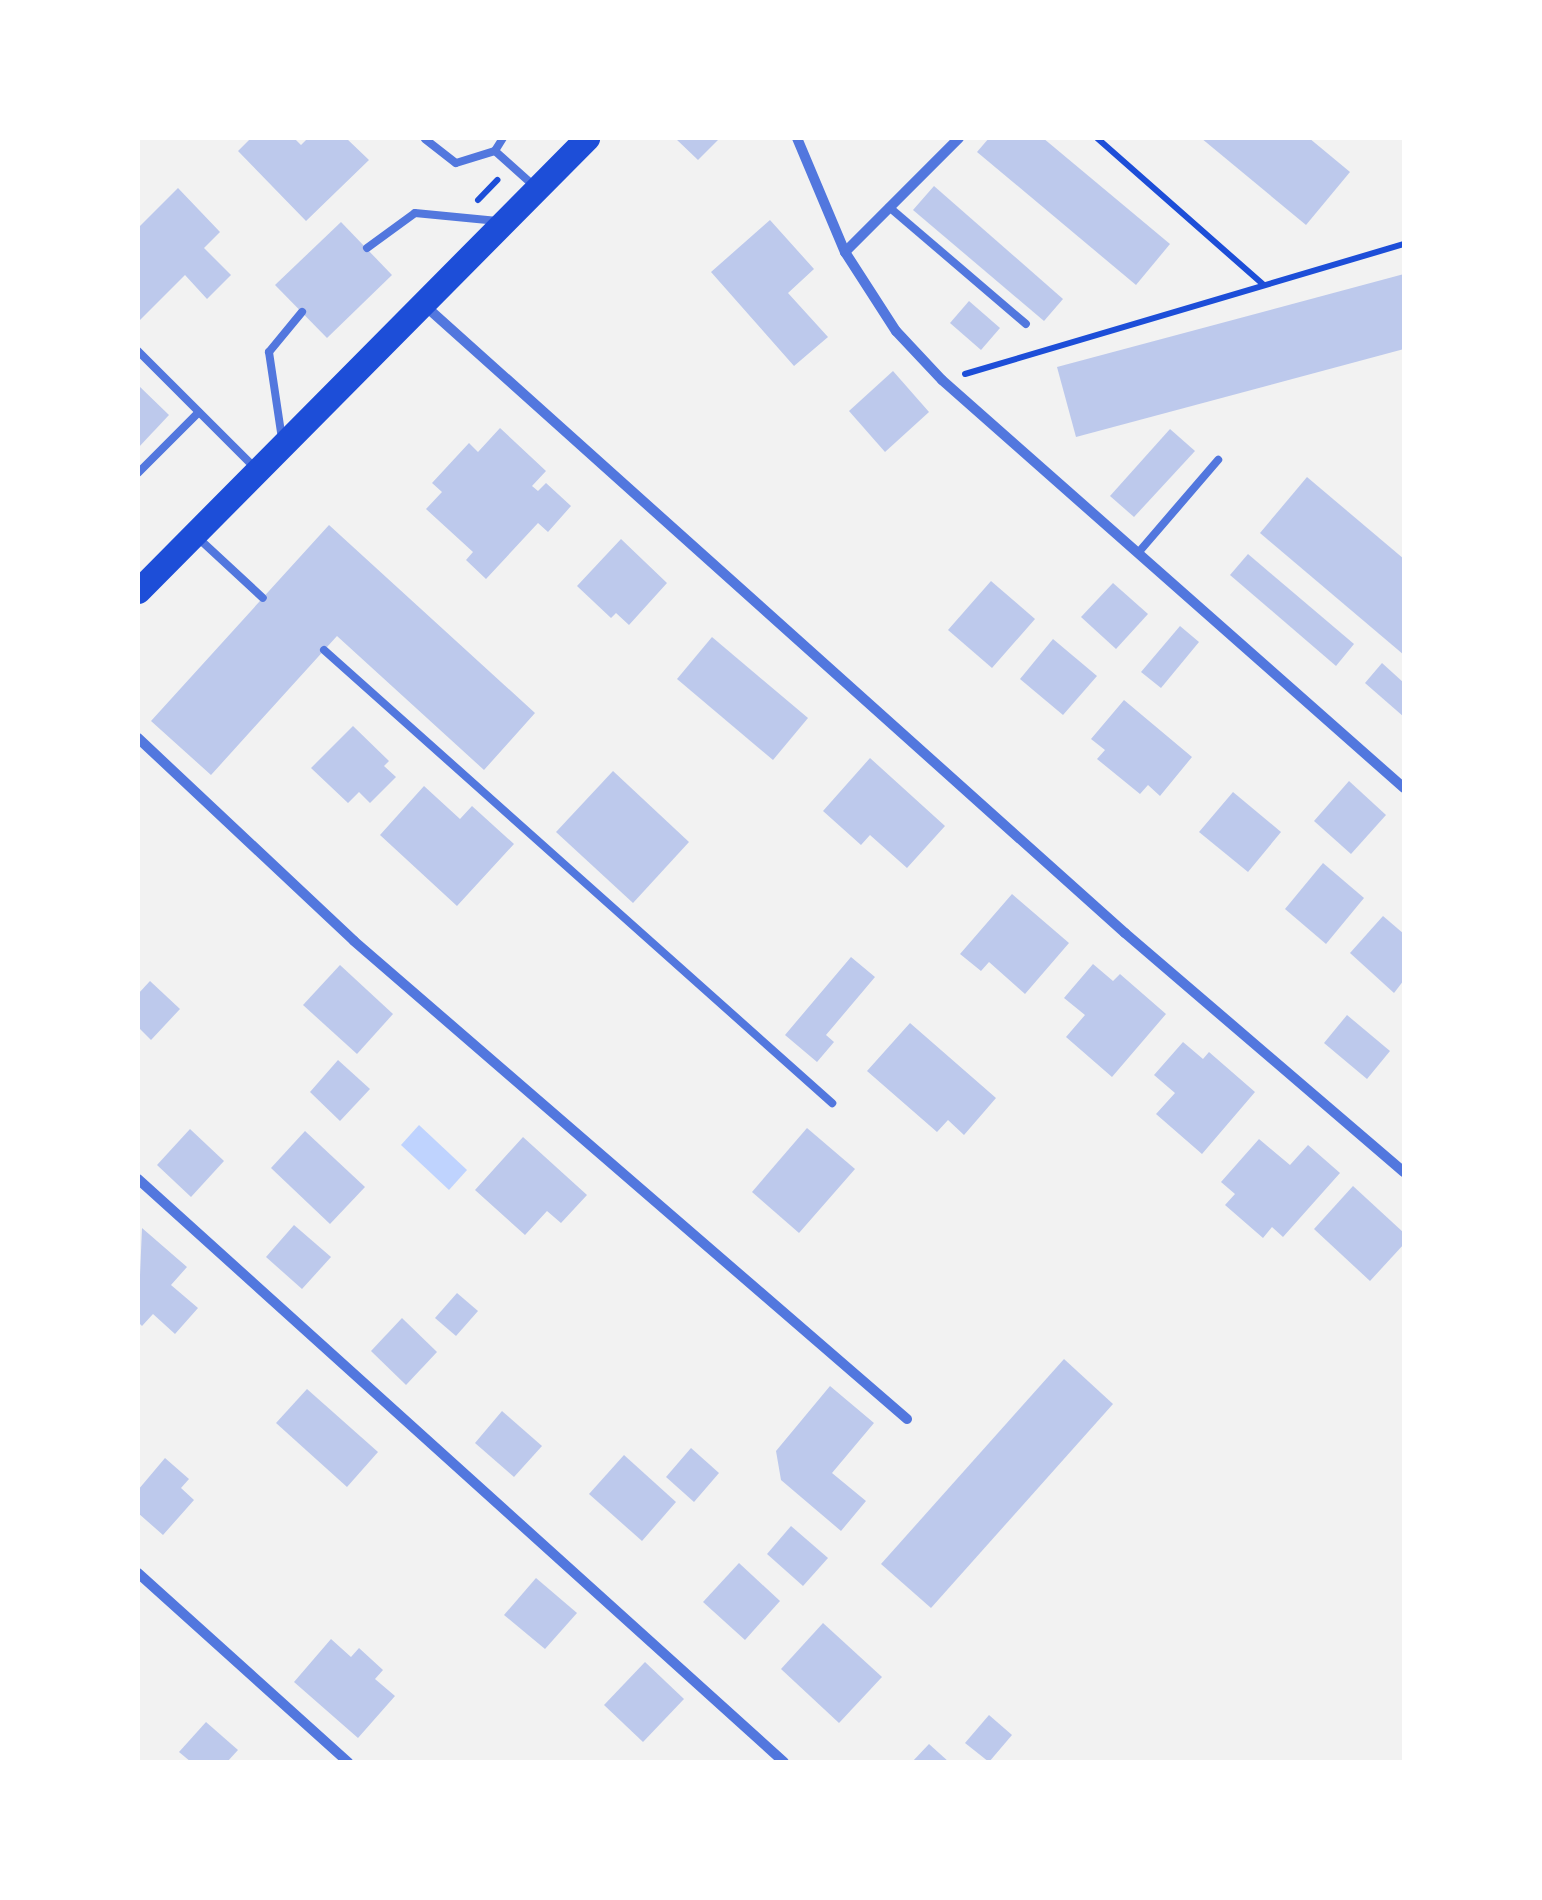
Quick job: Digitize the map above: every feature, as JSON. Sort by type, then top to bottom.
[{"type":"main road","points":[[138,592],[587,138]]},
{"type":"street","points":[[798,138],[809,178],[844,252],[896,331],[942,380],[1404,788]]},
{"type":"street","points":[[844,252],[959,138]]},
{"type":"street","points":[[421,303],[1125,932],[1404,1172]]},
{"type":"street","points":[[138,738],[354,940],[907,1419]]},
{"type":"street","points":[[138,1180],[784,1762]]},
{"type":"street","points":[[138,1573],[348,1762]]},
{"type":"lane","points":[[425,139],[456,163],[494,151],[503,138]]},
{"type":"lane","points":[[494,151],[536,188]]},
{"type":"lane","points":[[889,208],[1026,324]]},
{"type":"lane","points":[[366,248],[415,212],[502,222]]},
{"type":"lane","points":[[283,444],[269,352],[302,312]]},
{"type":"lane","points":[[138,351],[258,470]]},
{"type":"lane","points":[[138,474],[199,412]]},
{"type":"lane","points":[[1138,553],[1218,460]]},
{"type":"lane","points":[[194,534],[262,598]]},
{"type":"lane","points":[[324,650],[832,1103]]},
{"type":"path","points":[[1098,138],[1264,285]]},
{"type":"path","points":[[942,380],[1404,244]]},
{"type":"water","points":[[419,1125],[467,1170],[449,1190],[401,1145]]},
{"type":"building","points":[[251,138],[294,138],[301,145],[308,138],[346,138],[369,160],[306,221],[238,151]]},
{"type":"building","points":[[675,138],[720,138],[698,160]]},
{"type":"building","points":[[989,138],[1043,138],[1170,244],[1136,285],[977,152]]},
{"type":"building","points":[[1201,138],[1309,138],[1350,172],[1306,225]]},
{"type":"building","points":[[934,186],[1063,299],[1044,321],[913,210]]},
{"type":"building","points":[[178,188],[220,232],[204,248],[231,275],[207,299],[185,275],[138,322],[138,228]]},
{"type":"building","points":[[770,220],[814,269],[788,293],[828,337],[794,366],[711,272]]},
{"type":"building","points":[[341,222],[392,275],[327,338],[275,285]]},
{"type":"building","points":[[1404,274],[1404,349],[1076,437],[1057,367]]},
{"type":"building","points":[[969,301],[1000,328],[981,350],[950,323]]},
{"type":"building","points":[[893,371],[929,412],[885,452],[849,411]]},
{"type":"building","points":[[138,385],[169,415],[138,448]]},
{"type":"building","points":[[500,428],[546,471],[532,486],[538,491],[546,483],[571,506],[548,532],[538,523],[486,579],[466,560],[473,552],[426,509],[442,492],[432,483],[469,443],[478,452]]},
{"type":"building","points":[[1170,429],[1195,451],[1134,517],[1110,496]]},
{"type":"building","points":[[1307,477],[1404,559],[1404,655],[1260,533]]},
{"type":"building","points":[[329,525],[535,713],[484,770],[337,636],[211,775],[151,721]]},
{"type":"building","points":[[621,539],[667,583],[629,625],[616,613],[611,618],[577,586]]},
{"type":"building","points":[[1248,554],[1354,644],[1336,666],[1230,575]]},
{"type":"building","points":[[991,581],[1035,619],[992,668],[948,630]]},
{"type":"building","points":[[1113,583],[1148,614],[1116,649],[1081,617]]},
{"type":"building","points":[[1180,626],[1199,642],[1161,688],[1141,672]]},
{"type":"building","points":[[712,637],[808,718],[773,760],[677,679]]},
{"type":"building","points":[[1053,639],[1097,676],[1063,715],[1020,679]]},
{"type":"building","points":[[1382,663],[1404,683],[1404,717],[1365,683]]},
{"type":"building","points":[[1124,700],[1192,757],[1160,796],[1148,785],[1140,794],[1097,759],[1105,750],[1091,739]]},
{"type":"building","points":[[353,726],[389,761],[384,766],[396,777],[370,803],[359,792],[348,803],[311,768]]},
{"type":"building","points":[[870,758],[945,826],[907,868],[870,835],[861,845],[823,811]]},
{"type":"building","points":[[613,771],[689,842],[633,903],[556,832]]},
{"type":"building","points":[[1349,781],[1386,815],[1351,854],[1314,821]]},
{"type":"building","points":[[424,786],[460,819],[472,806],[514,844],[457,906],[380,835]]},
{"type":"building","points":[[1233,792],[1281,832],[1248,872],[1199,832]]},
{"type":"building","points":[[1323,863],[1364,898],[1326,944],[1285,909]]},
{"type":"building","points":[[1012,894],[1069,943],[1025,994],[989,962],[981,971],[960,954]]},
{"type":"building","points":[[1383,916],[1404,934],[1404,980],[1394,993],[1350,953]]},
{"type":"building","points":[[851,957],[875,977],[826,1035],[834,1042],[817,1062],[785,1035]]},
{"type":"building","points":[[1093,964],[1113,981],[1120,974],[1166,1014],[1112,1077],[1066,1037],[1085,1015],[1064,998]]},
{"type":"building","points":[[340,965],[393,1014],[357,1054],[303,1005]]},
{"type":"building","points":[[150,981],[180,1009],[151,1040],[138,1027],[138,994]]},
{"type":"building","points":[[1347,1015],[1390,1051],[1367,1079],[1324,1043]]},
{"type":"building","points":[[910,1023],[996,1098],[964,1135],[948,1120],[937,1132],[867,1071]]},
{"type":"building","points":[[1183,1042],[1203,1059],[1209,1052],[1255,1092],[1202,1154],[1156,1114],[1175,1093],[1154,1075]]},
{"type":"building","points":[[338,1060],[370,1089],[340,1121],[310,1092]]},
{"type":"building","points":[[807,1128],[855,1169],[799,1233],[752,1192]]},
{"type":"building","points":[[190,1129],[224,1161],[191,1197],[157,1165]]},
{"type":"building","points":[[305,1131],[365,1187],[330,1224],[271,1168]]},
{"type":"building","points":[[523,1137],[587,1195],[561,1223],[547,1211],[525,1235],[475,1190]]},
{"type":"building","points":[[1259,1139],[1290,1165],[1308,1145],[1340,1173],[1283,1237],[1272,1227],[1263,1238],[1225,1205],[1235,1194],[1221,1182]]},
{"type":"building","points":[[1353,1186],[1404,1233],[1404,1244],[1370,1281],[1314,1229]]},
{"type":"building","points":[[294,1225],[331,1257],[302,1289],[266,1257]]},
{"type":"building","points":[[142,1228],[187,1267],[171,1285],[198,1308],[175,1334],[153,1314],[142,1326],[138,1322]]},
{"type":"building","points":[[457,1293],[478,1311],[456,1336],[435,1318]]},
{"type":"building","points":[[402,1318],[437,1352],[406,1385],[371,1351]]},
{"type":"building","points":[[1064,1359],[1113,1404],[931,1608],[881,1564]]},
{"type":"building","points":[[830,1386],[874,1423],[832,1473],[866,1501],[841,1531],[781,1480],[776,1451]]},
{"type":"building","points":[[307,1389],[378,1452],[347,1487],[276,1423]]},
{"type":"building","points":[[502,1411],[542,1446],[514,1477],[475,1443]]},
{"type":"building","points":[[691,1448],[719,1473],[694,1502],[666,1477]]},
{"type":"building","points":[[624,1455],[676,1502],[642,1541],[589,1494]]},
{"type":"building","points":[[165,1458],[189,1479],[181,1488],[194,1500],[163,1535],[138,1513],[138,1490]]},
{"type":"building","points":[[791,1526],[828,1558],[803,1586],[767,1554]]},
{"type":"building","points":[[739,1563],[780,1601],[745,1640],[703,1602]]},
{"type":"building","points":[[536,1578],[577,1613],[545,1649],[504,1615]]},
{"type":"building","points":[[823,1623],[882,1677],[839,1723],[781,1669]]},
{"type":"building","points":[[331,1639],[351,1657],[359,1648],[383,1670],[375,1679],[395,1696],[358,1738],[294,1682]]},
{"type":"building","points":[[645,1662],[684,1699],[643,1742],[604,1705]]},
{"type":"building","points":[[989,1715],[1012,1735],[989,1762],[965,1743]]},
{"type":"building","points":[[206,1722],[238,1750],[227,1762],[191,1762],[179,1752]]},
{"type":"building","points":[[929,1744],[949,1762],[912,1762]]}]
